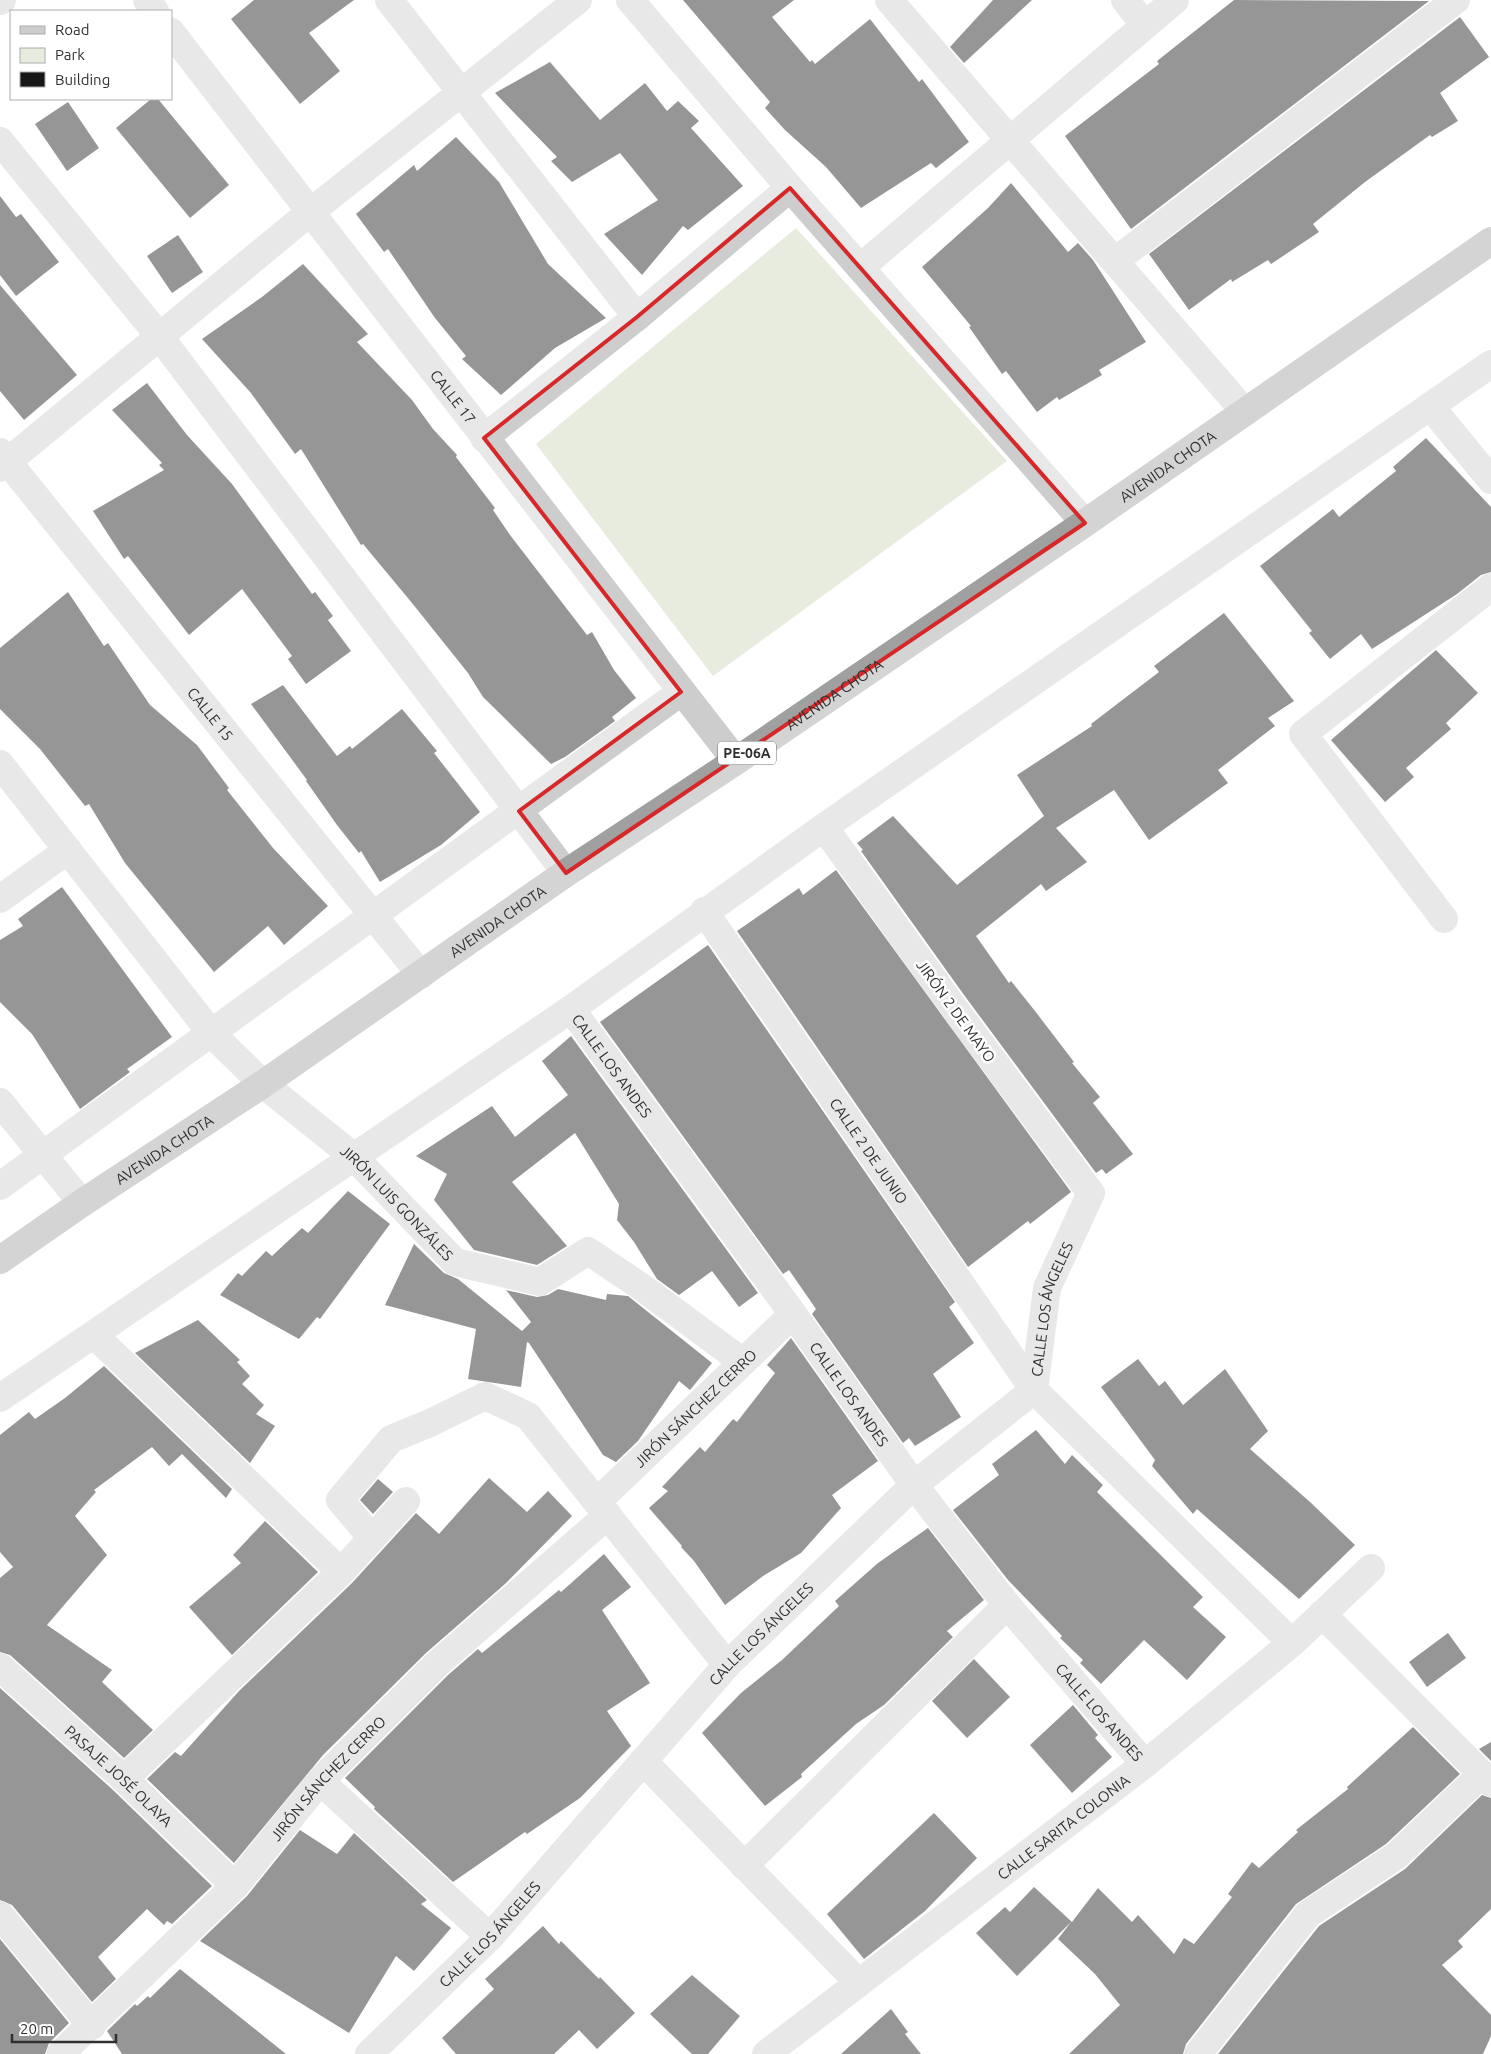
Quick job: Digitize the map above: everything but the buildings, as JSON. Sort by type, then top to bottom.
[{"type":"highway","name":"AVENIDA CHOTA","points":[[0,1260],[82,1202],[263,1084],[566,873],[736,762],[1246,412],[1491,241]]},
{"type":"street","points":[[146,0],[154,10]]},
{"type":"street","points":[[389,0],[637,317]]},
{"type":"street","points":[[3,461],[578,0]]},
{"type":"street","points":[[630,0],[790,188],[1085,523]]},
{"type":"street","points":[[889,0],[1246,412]]},
{"type":"street","points":[[1125,0],[1144,24]]},
{"type":"street","points":[[861,267],[1011,142],[1144,24],[1175,0]]},
{"type":"street","points":[[1115,261],[1456,0]]},
{"type":"street","name":"CALLE 17","points":[[172,33],[736,762]]},
{"type":"street","points":[[0,141],[160,337],[566,873]]},
{"type":"street","points":[[484,438],[637,317],[790,188]]},
{"type":"street","points":[[0,1398],[353,1156],[572,1009],[704,911],[1491,364]]},
{"type":"street","points":[[1430,406],[1491,480]]},
{"type":"street","name":"CALLE 15","points":[[3,461],[421,975]]},
{"type":"street","points":[[1444,918],[1304,734],[1491,587]]},
{"type":"street","points":[[0,1186],[44,1156],[681,692]]},
{"type":"street","name":"JIRÓN LUIS GONZÁLES","points":[[0,764],[212,1034],[263,1084],[353,1156],[455,1262],[540,1282],[588,1251],[643,1288],[743,1362]]},
{"type":"street","name":"JIRÓN 2 DE MAYO","points":[[824,827],[950,1004],[1091,1193]]},
{"type":"street","points":[[0,899],[68,850]]},
{"type":"street","name":"CALLE 2 DE JUNIO","points":[[704,911],[1034,1390],[1292,1643]]},
{"type":"street","name":"CALLE LOS ANDES","points":[[572,1009],[794,1314],[914,1485],[1006,1605],[1145,1764]]},
{"type":"street","points":[[0,1102],[82,1202]]},
{"type":"street","name":"CALLE LOS ÁNGELES","points":[[369,2054],[490,1937],[727,1665],[914,1485],[1034,1390],[1047,1288],[1091,1193]]},
{"type":"street","name":"JIRÓN SÁNCHEZ CERRO","points":[[60,2054],[92,2026],[235,1886],[320,1781],[437,1664],[603,1508],[743,1362],[794,1314]]},
{"type":"street","points":[[94,1335],[341,1572]]},
{"type":"street","points":[[372,1538],[340,1500],[391,1439],[430,1423],[485,1396],[528,1416],[727,1665]]},
{"type":"street","points":[[124,1779],[341,1572],[406,1502]]},
{"type":"street","name":"CALLE SARITA COLONIA","points":[[781,2049],[858,1982],[1145,1764],[1292,1643],[1371,1568]]},
{"type":"street","points":[[744,1866],[1006,1605]]},
{"type":"street","points":[[1198,2054],[1308,1914],[1396,1856],[1486,1778],[1322,1614]]},
{"type":"street","name":"PASAJE JOSÉ OLAYA","points":[[0,1668],[124,1779],[235,1886]]},
{"type":"street","points":[[643,1761],[858,1982]]},
{"type":"street","points":[[320,1781],[490,1937]]},
{"type":"street","points":[[0,1916],[92,2026]]},
{"type":"highlighted area","points":[[790,188],[1085,523],[566,873],[519,811],[681,692],[484,438],[637,317]]},
{"type":"green space","points":[[796,228],[1007,461],[713,676],[536,444]]}]
